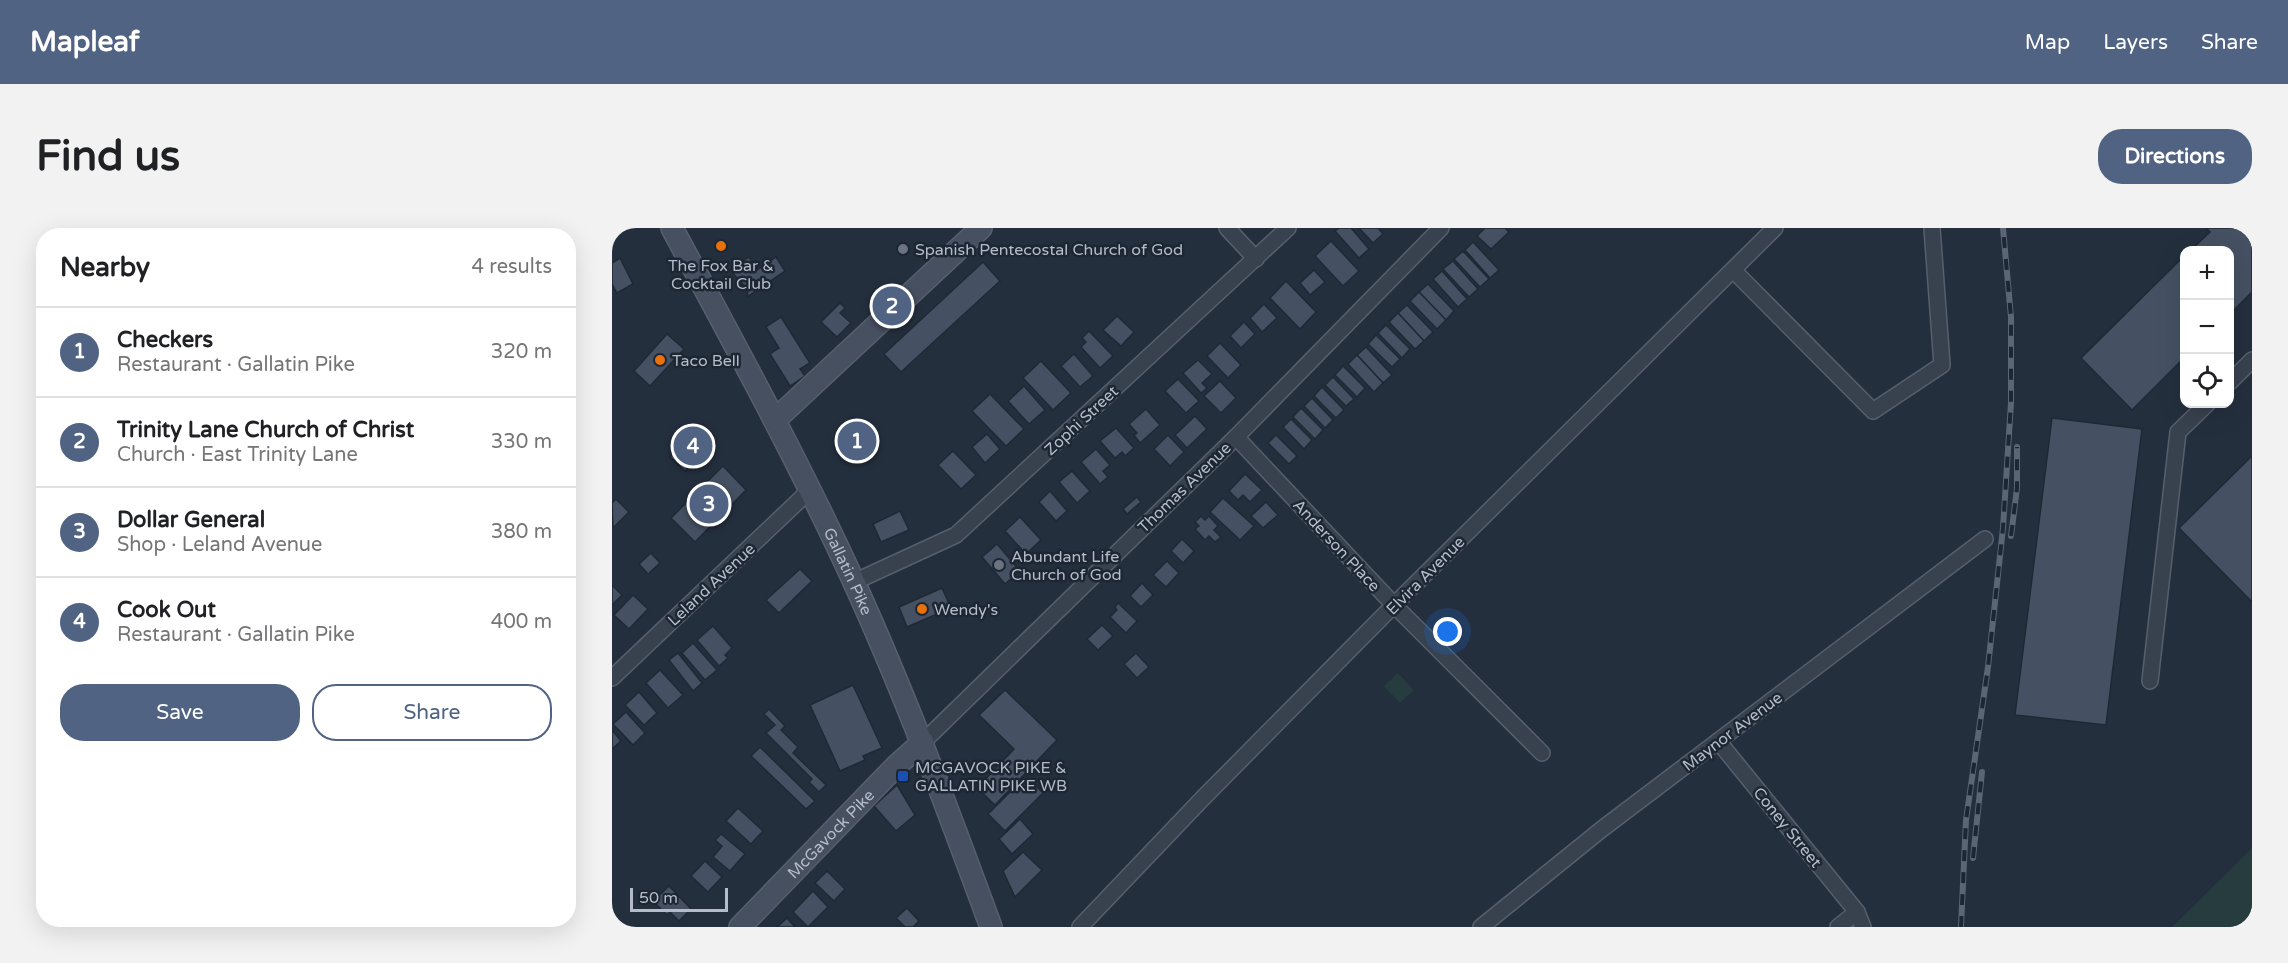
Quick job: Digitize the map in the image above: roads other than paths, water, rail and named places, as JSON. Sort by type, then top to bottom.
[{"type":"main road","name":"Gallatin Pike","points":[[672,228],[775,420],[854,582],[923,742],[992,927]]},
{"type":"main road","points":[[775,420],[981,228]]},
{"type":"main road","name":"McGavock Pike","points":[[740,927],[896,766],[923,742]]},
{"type":"street","points":[[1227,228],[1256,259]]},
{"type":"street","name":"Zophi Street","points":[[854,582],[957,535],[1288,228]]},
{"type":"street","name":"Thomas Avenue","points":[[923,742],[1236,437],[1441,228]]},
{"type":"street","name":"Elvira Avenue","points":[[1080,927],[1203,798],[1394,605],[1775,228]]},
{"type":"street","points":[[1733,270],[1873,411],[1942,364],[1932,228]]},
{"type":"street","points":[[2234,377],[2252,360]]},
{"type":"street","points":[[2150,681],[2178,432],[2203,408]]},
{"type":"street","name":"Anderson Place","points":[[1236,437],[1394,605],[1542,753]]},
{"type":"street","name":"Leland Avenue","points":[[613,674],[810,490]]},
{"type":"street","name":"Maynor Avenue","points":[[1481,927],[1602,829],[1985,539]]},
{"type":"street","name":"Coney Street","points":[[1718,741],[1857,912],[1863,927]]},
{"type":"street","points":[[1838,927],[1857,912]]},
{"type":"railway","points":[[1961,927],[1966,820],[1988,667],[2003,528],[2011,403],[2011,317],[2003,228]]},
{"type":"railway","points":[[2011,536],[2017,488],[2017,447]]},
{"type":"railway","points":[[1973,858],[1982,772]]},
{"type":"place","name":"The Fox Bar & Cocktail Club","points":[[721,246]]},
{"type":"place","name":"Spanish Pentecostal Church of God","points":[[903,249]]},
{"type":"place","name":"Trinity Lane Church of Christ","points":[[892,306]]},
{"type":"place","name":"Taco Bell","points":[[660,360]]},
{"type":"place","name":"Checkers","points":[[857,441]]},
{"type":"place","name":"Cook Out","points":[[693,446]]},
{"type":"place","name":"Dollar General","points":[[709,504]]},
{"type":"place","name":"Abundant Life Church of God","points":[[999,565]]},
{"type":"place","name":"Wendy's","points":[[922,609]]},
{"type":"place","name":"MCGAVOCK PIKE & GALLATIN PIKE WB","points":[[903,776]]}]
